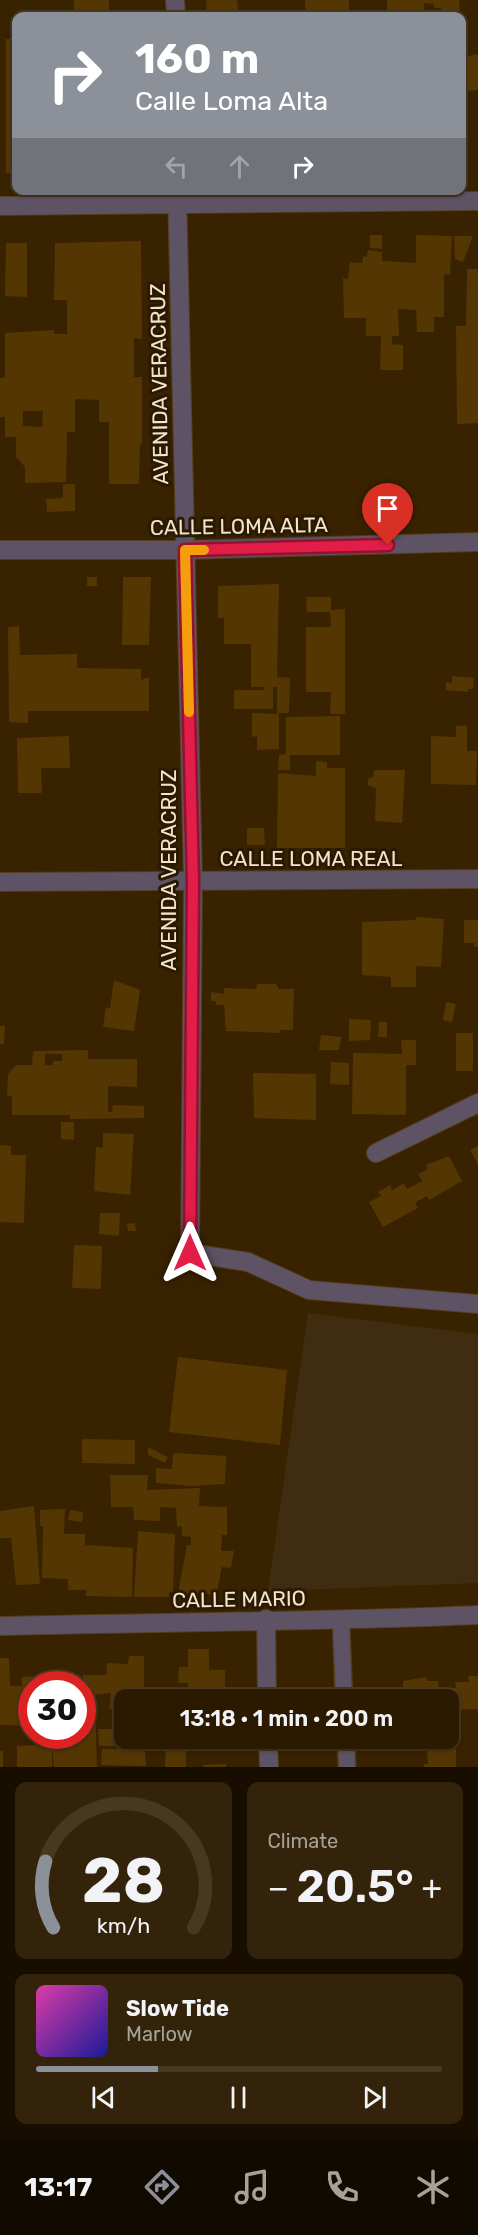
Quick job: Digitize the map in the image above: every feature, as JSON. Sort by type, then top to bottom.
[{"type":"street","points":[[0,206],[177,198],[478,201]]},
{"type":"street","name":"AVENIDA VERACRUZ","points":[[177,198],[193,881],[190,1253],[248,1262],[309,1290],[478,1304]]},
{"type":"street","name":"CALLE LOMA ALTA","points":[[0,550],[185,550],[478,542]]},
{"type":"street","name":"CALLE LOMA REAL","points":[[0,882],[478,879]]},
{"type":"street","points":[[376,1154],[478,1103]]},
{"type":"street","name":"CALLE MARIO","points":[[0,1626],[266,1619],[341,1621],[478,1615]]},
{"type":"street","points":[[266,1619],[267,1689]]},
{"type":"street","points":[[268,1749],[269,1767]]},
{"type":"lane","points":[[341,1621],[344,1689]]},
{"type":"lane","points":[[346,1749],[347,1767]]},
{"type":"shaded area","points":[[308,1313],[478,1334],[478,1583],[268,1591]]},
{"type":"building","points":[[74,0],[109,0],[109,12],[74,12]]},
{"type":"building","points":[[206,0],[237,0],[238,12],[207,12]]},
{"type":"building","points":[[305,0],[349,0],[349,12],[306,12]]},
{"type":"building","points":[[387,0],[459,0],[460,12],[441,12],[441,8],[434,8],[434,4],[424,3],[424,12],[387,12]]},
{"type":"building","points":[[6,39],[12,39],[12,173],[6,173]]},
{"type":"building","points":[[478,54],[478,90],[467,91],[466,56]]},
{"type":"building","points":[[370,235],[382,235],[382,249],[370,248]]},
{"type":"building","points":[[416,235],[452,236],[450,275],[444,274],[444,317],[434,317],[434,332],[417,332],[416,310],[398,309],[399,336],[392,336],[392,344],[403,345],[403,370],[380,370],[381,336],[366,336],[366,318],[344,318],[343,278],[348,279],[350,262],[362,263],[363,256],[367,257],[368,250],[382,252],[382,261],[416,263]]},
{"type":"building","points":[[454,236],[473,236],[463,262],[455,259]]},
{"type":"building","points":[[141,241],[142,339],[134,338],[134,377],[142,377],[142,444],[140,444],[139,484],[109,484],[109,422],[99,422],[99,400],[75,399],[75,432],[67,432],[66,482],[25,483],[25,467],[16,457],[16,437],[5,437],[5,417],[0,417],[0,378],[4,378],[5,375],[5,333],[54,330],[54,334],[67,334],[67,300],[54,300],[55,243]],"holes":[[[23,411],[43,411],[42,427],[23,426]]]},
{"type":"building","points":[[6,243],[27,243],[27,297],[5,296]]},
{"type":"building","points":[[467,269],[478,269],[478,423],[457,424],[456,326],[466,326]]},
{"type":"building","points":[[63,484],[75,484],[75,511],[47,512],[46,499],[63,498]]},
{"type":"building","points":[[87,577],[97,577],[97,586],[87,586]]},
{"type":"building","points":[[123,577],[151,577],[149,645],[122,645]]},
{"type":"building","points":[[279,584],[277,677],[290,678],[289,713],[279,713],[279,749],[257,750],[257,736],[252,737],[252,713],[277,714],[277,687],[273,687],[273,709],[234,709],[234,690],[264,690],[264,687],[251,687],[251,644],[224,644],[224,618],[218,618],[218,586]]},
{"type":"building","points":[[306,597],[331,597],[331,610],[345,609],[345,714],[330,714],[331,692],[306,692],[306,627],[331,627],[330,612],[307,612]]},
{"type":"building","points":[[19,626],[20,655],[77,654],[77,668],[141,669],[141,680],[149,677],[149,711],[28,711],[28,723],[9,722],[8,627]]},
{"type":"building","points":[[452,676],[474,678],[473,689],[468,689],[468,692],[446,690],[446,682],[452,683]]},
{"type":"building","points":[[340,716],[340,755],[290,755],[290,770],[278,770],[279,755],[286,754],[286,717]]},
{"type":"building","points":[[467,725],[467,751],[477,751],[476,785],[431,784],[431,736],[456,737],[456,726]]},
{"type":"building","points":[[69,736],[70,768],[41,768],[42,793],[18,793],[17,738]]},
{"type":"building","points":[[316,761],[327,762],[327,768],[345,768],[345,848],[277,848],[278,773],[316,776]]},
{"type":"building","points":[[374,770],[405,770],[402,823],[375,821],[376,788],[367,785],[369,777],[373,778]]},
{"type":"building","points":[[247,828],[264,828],[265,845],[247,845]]},
{"type":"building","points":[[416,917],[444,919],[441,967],[416,966],[416,987],[391,987],[391,977],[362,975],[362,922],[416,920]]},
{"type":"building","points":[[464,920],[478,920],[478,947],[474,947],[474,943],[464,943]]},
{"type":"building","points":[[114,980],[140,990],[134,1031],[103,1027],[106,1007],[110,1008]]},
{"type":"building","points":[[257,984],[276,984],[279,989],[294,989],[293,1030],[280,1030],[280,1033],[226,1031],[224,1005],[216,1005],[216,1001],[211,1001],[211,992],[224,994],[224,988],[256,989]]},
{"type":"building","points":[[446,1002],[456,1004],[452,1022],[443,1020]]},
{"type":"building","points":[[349,1019],[371,1020],[370,1040],[349,1041]]},
{"type":"building","points":[[379,1022],[387,1022],[387,1037],[378,1037]]},
{"type":"building","points":[[0,1026],[5,1026],[4,1044],[0,1044]]},
{"type":"building","points":[[456,1033],[473,1033],[473,1071],[456,1071]]},
{"type":"building","points":[[321,1035],[341,1037],[339,1050],[319,1050]]},
{"type":"building","points":[[401,1040],[416,1040],[416,1065],[406,1065],[406,1115],[352,1114],[353,1053],[402,1054]]},
{"type":"building","points":[[88,1050],[88,1059],[137,1059],[137,1087],[108,1086],[108,1112],[112,1112],[113,1105],[144,1106],[144,1118],[70,1119],[70,1115],[12,1115],[12,1096],[7,1096],[8,1074],[16,1065],[32,1065],[33,1051]],"holes":[[[45,1054],[62,1054],[62,1061],[53,1061],[53,1065],[45,1065]]]},
{"type":"building","points":[[331,1062],[349,1063],[349,1085],[330,1084]]},
{"type":"building","points":[[253,1073],[316,1074],[316,1120],[254,1118]]},
{"type":"building","points":[[61,1122],[74,1122],[74,1140],[61,1139]]},
{"type":"building","points":[[103,1133],[134,1134],[130,1195],[94,1191],[96,1147],[103,1148]]},
{"type":"building","points":[[0,1145],[11,1146],[11,1155],[26,1155],[24,1223],[0,1222]]},
{"type":"building","points":[[478,1146],[478,1164],[470,1150]]},
{"type":"building","points":[[449,1156],[462,1181],[429,1200],[427,1196],[415,1203],[418,1208],[383,1227],[369,1202],[381,1196],[378,1192],[390,1185],[392,1190],[404,1183],[407,1189],[422,1181],[418,1174],[428,1169],[426,1165]]},
{"type":"building","points":[[100,1213],[120,1213],[119,1236],[99,1234]]},
{"type":"building","points":[[135,1223],[136,1231],[128,1231],[127,1224]]},
{"type":"building","points":[[74,1245],[102,1246],[101,1289],[72,1288]]},
{"type":"building","points":[[178,1357],[287,1370],[280,1445],[169,1432]]},
{"type":"building","points":[[82,1439],[135,1440],[135,1464],[82,1463]]},
{"type":"building","points":[[148,1447],[168,1457],[165,1463],[148,1455]]},
{"type":"building","points":[[173,1453],[226,1456],[225,1484],[190,1486],[156,1483],[156,1468],[172,1469]]},
{"type":"building","points":[[110,1475],[148,1475],[147,1490],[200,1488],[199,1506],[227,1507],[227,1535],[222,1535],[221,1551],[234,1551],[231,1568],[222,1567],[216,1596],[198,1592],[198,1596],[178,1593],[187,1545],[191,1545],[191,1537],[182,1536],[182,1526],[177,1527],[176,1508],[160,1507],[160,1521],[134,1520],[133,1507],[111,1507]]},
{"type":"building","points":[[34,1506],[40,1584],[16,1585],[11,1538],[0,1538],[0,1511]]},
{"type":"building","points":[[65,1509],[64,1534],[85,1534],[85,1547],[87,1545],[133,1548],[132,1597],[86,1596],[86,1590],[68,1590],[68,1579],[42,1578],[43,1526],[40,1526],[40,1510]]},
{"type":"building","points":[[70,1510],[83,1512],[82,1522],[68,1520]]},
{"type":"building","points":[[138,1531],[175,1534],[173,1592],[169,1592],[169,1597],[134,1597]]},
{"type":"building","points":[[188,1649],[209,1649],[209,1670],[225,1670],[225,1689],[188,1689],[188,1683],[178,1683],[179,1667],[188,1667]]},
{"type":"building","points":[[129,1656],[144,1656],[144,1689],[114,1689],[114,1709],[109,1709],[111,1693],[96,1695],[96,1675],[106,1675],[107,1663],[128,1664]]},
{"type":"building","points":[[0,1658],[9,1658],[10,1686],[18,1686],[18,1726],[0,1725]]},
{"type":"building","points":[[468,1676],[478,1676],[478,1709],[459,1710],[459,1689],[403,1689],[403,1681],[427,1677],[427,1681],[438,1681],[439,1688],[456,1688],[455,1682],[469,1682]]},
{"type":"building","points":[[98,1729],[114,1729],[114,1746],[99,1746]]},
{"type":"building","points":[[96,1734],[97,1767],[54,1767],[52,1749],[96,1749]]},
{"type":"building","points":[[17,1746],[18,1749],[52,1749],[52,1767],[17,1767]]},
{"type":"building","points":[[102,1749],[145,1749],[146,1766],[101,1765]]},
{"type":"building","points":[[166,1749],[186,1749],[186,1767],[165,1767]]},
{"type":"building","points":[[456,1749],[456,1767],[424,1767],[424,1764],[428,1764],[427,1750]]},
{"type":"building","points":[[0,1751],[3,1751],[3,1767],[0,1767]]},
{"type":"building","points":[[226,1764],[226,1767],[203,1767],[203,1765]]},
{"type":"slow traffic","points":[[189,712],[185,550],[204,550]]},
{"type":"route","points":[[190,1253],[193,881],[185,550],[388,545]]}]
